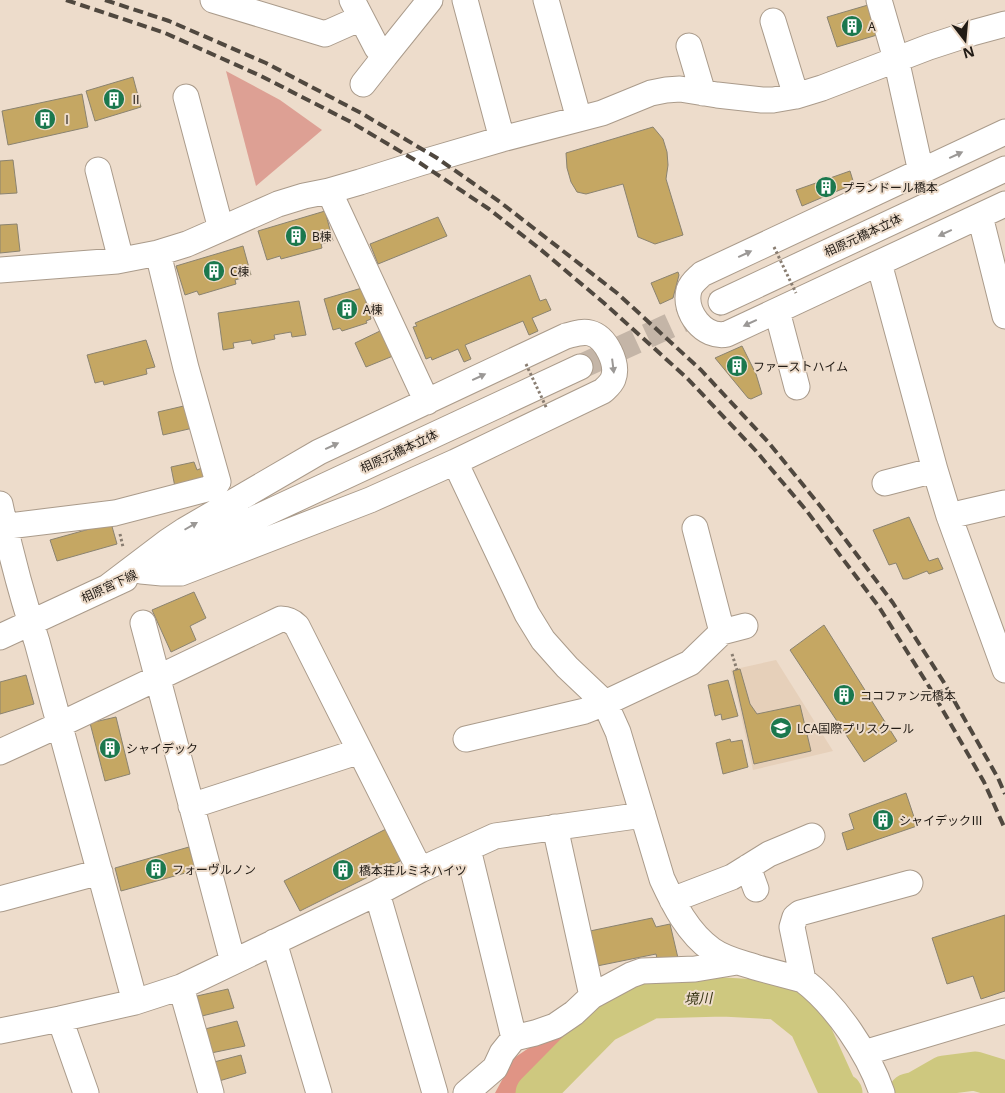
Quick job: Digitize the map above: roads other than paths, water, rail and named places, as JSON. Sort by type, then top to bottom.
[{"type":"street","points":[[213,0],[326,34],[356,9],[377,48],[385,56]]},
{"type":"street","points":[[363,84],[430,0]]},
{"type":"street","points":[[465,0],[502,139]]},
{"type":"street","points":[[546,0],[579,119]]},
{"type":"street","points":[[879,0],[896,60],[921,172]]},
{"type":"street","points":[[773,21],[796,96]]},
{"type":"street","points":[[0,270],[121,260],[158,253],[187,244],[278,204],[329,191],[502,139],[602,113],[651,93],[680,90],[762,100],[796,96],[946,41],[1005,24]]},
{"type":"street","points":[[689,46],[703,93]]},
{"type":"street","points":[[186,97],[221,229]]},
{"type":"street","points":[[1005,132],[702,274],[694,281],[689,290],[690,308],[693,318],[698,324],[715,334],[728,334],[1005,204]]},
{"type":"street","name":"相原元橋本立体","points":[[721,302],[1005,169]]},
{"type":"street","points":[[98,170],[121,260]]},
{"type":"street","points":[[329,191],[427,402]]},
{"type":"street","points":[[980,216],[1000,277],[1005,316]]},
{"type":"street","points":[[135,1002],[2,519],[115,513],[208,489],[215,486],[218,482],[186,368],[158,253]]},
{"type":"street","points":[[879,263],[949,516],[1005,670]]},
{"type":"street","points":[[776,311],[796,387]]},
{"type":"street","points":[[109,586],[185,530],[319,452],[566,336],[594,334],[601,340],[611,355],[614,373],[612,380],[603,391],[455,462],[370,500],[181,573],[141,571]]},
{"type":"street","name":"相原元橋本立体","points":[[218,535],[580,367]]},
{"type":"street","points":[[455,462],[527,614],[543,640],[566,667],[605,703],[618,732],[662,879],[687,925],[714,951],[737,962],[803,980],[834,1009],[864,1054],[880,1088]]},
{"type":"street","points":[[885,483],[935,470]]},
{"type":"street","points":[[949,516],[1005,503]]},
{"type":"street","points":[[466,738],[585,710],[605,703],[690,663],[733,629],[695,528]]},
{"type":"street","name":"相原宮下線","points":[[0,637],[218,535]]},
{"type":"street","points":[[0,752],[281,619],[286,619],[297,626],[420,870]]},
{"type":"street","points":[[143,623],[233,962]]},
{"type":"street","points":[[191,806],[360,751]]},
{"type":"street","points":[[0,1031],[135,1002],[181,987],[377,893],[420,870],[495,836],[643,815]]},
{"type":"street","points":[[555,827],[592,996]]},
{"type":"street","points":[[672,900],[732,877],[752,878],[769,854],[812,836]]},
{"type":"street","points":[[468,849],[514,1038]]},
{"type":"street","points":[[0,899],[100,872]]},
{"type":"street","points":[[803,980],[792,926],[795,916],[800,913],[910,883]]},
{"type":"street","points":[[377,893],[435,1093]]},
{"type":"street","points":[[274,942],[320,1093]]},
{"type":"street","points":[[466,1093],[495,1068],[502,1053],[514,1038],[555,1026],[574,1013],[592,996],[637,973],[695,969],[737,962]]},
{"type":"street","points":[[181,987],[211,1093]]},
{"type":"street","points":[[864,1054],[1005,1011]]},
{"type":"street","points":[[60,1019],[86,1093]]},
{"type":"waterway","name":"境川","points":[[535,1093],[603,1024],[652,999],[723,997],[778,1000],[808,1024],[838,1090],[843,1093]]},
{"type":"waterway","name":"境川","points":[[908,1093],[916,1091],[944,1075],[975,1071],[1005,1080]]},
{"type":"tunnel","points":[[580,367],[721,302]]},
{"type":"railway","points":[[66,0],[165,33],[261,76],[349,121],[420,163],[489,209],[604,303],[687,378],[756,451],[806,510],[879,607],[930,688],[984,782],[1005,829]]},
{"type":"railway","points":[[105,0],[169,21],[266,63],[361,113],[437,158],[500,202],[617,293],[701,370],[769,443],[821,507],[893,603],[943,681],[998,778],[1005,794]]},
{"type":"place","name":"A","points":[[852,26]]},
{"type":"place","name":"Ⅱ","points":[[114,99]]},
{"type":"place","name":"Ⅰ","points":[[45,119]]},
{"type":"place","name":"プランドール橋本","points":[[826,187]]},
{"type":"place","name":"B棟","points":[[296,236]]},
{"type":"place","name":"C棟","points":[[214,271]]},
{"type":"place","name":"A棟","points":[[347,309]]},
{"type":"place","name":"ファーストハイム","points":[[737,366]]},
{"type":"place","name":"ココファン元橋本","points":[[844,695]]},
{"type":"place","name":"LCA国際プリスクール","points":[[781,728]]},
{"type":"place","name":"シャイデック","points":[[110,748]]},
{"type":"place","name":"シャイデックⅢ","points":[[883,820]]},
{"type":"place","name":"フォーヴルノン","points":[[156,869]]},
{"type":"place","name":"橋本荘ルミネハイツ","points":[[343,870]]}]
